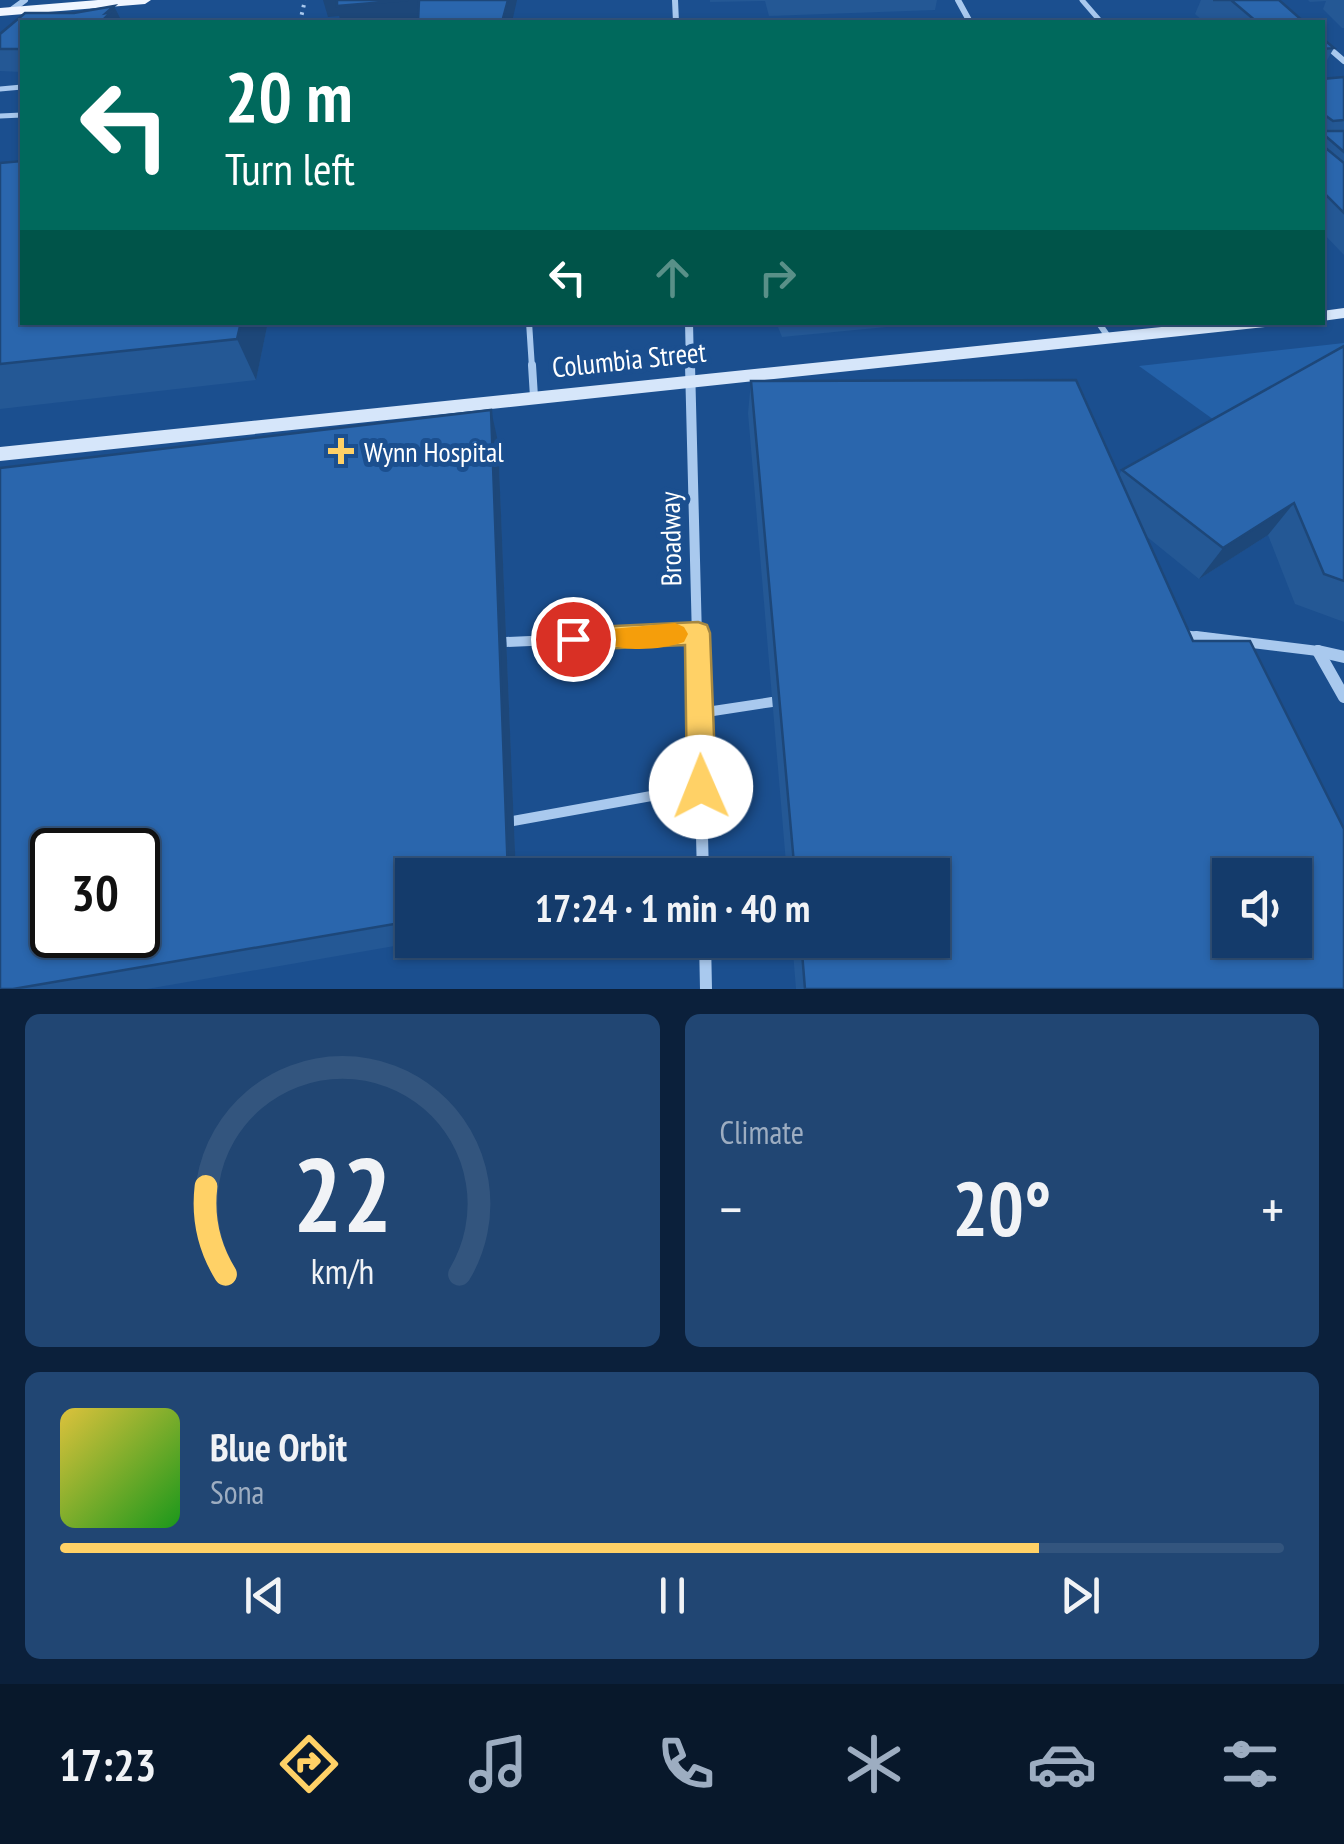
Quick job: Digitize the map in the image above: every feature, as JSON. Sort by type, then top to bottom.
[{"type":"main road","points":[[2,10],[25,0]]},
{"type":"main road","points":[[2,10],[145,0]]},
{"type":"street","points":[[1325,45],[1344,62]]},
{"type":"street","name":"Broadway","points":[[690,325],[703,858]]},
{"type":"street","name":"Columbia Street","points":[[0,454],[692,380],[1104,330],[1216,325]]},
{"type":"street","points":[[1318,651],[1344,656]]},
{"type":"street","points":[[1318,651],[1344,698]]},
{"type":"street","points":[[705,958],[706,989]]},
{"type":"lane","points":[[1082,0],[1100,20]]},
{"type":"lane","points":[[529,325],[534,397]]},
{"type":"lane","points":[[506,642],[698,633]]},
{"type":"lane","points":[[1174,634],[1318,651]]},
{"type":"lane","points":[[700,714],[772,702]]},
{"type":"lane","points":[[514,822],[701,787]]},
{"type":"shaded area","points":[[1344,343],[1344,365],[1228,430],[1139,366]]},
{"type":"building","points":[[337,0],[408,0],[337,6]]},
{"type":"building","points":[[419,0],[508,0],[503,20],[418,20]]},
{"type":"building","points":[[1231,0],[1279,0],[1302,20],[1255,20]]},
{"type":"building","points":[[114,6],[103,20],[20,20],[20,49],[0,49],[0,34],[25,13],[74,13]]},
{"type":"building","points":[[1344,77],[1344,120],[1333,121],[1325,115],[1325,79]]},
{"type":"building","points":[[1325,131],[1344,131],[1344,152],[1325,136]]},
{"type":"building","points":[[1325,147],[1344,163],[1344,213],[1325,194]]},
{"type":"building","points":[[20,161],[20,325],[240,325],[237,339],[0,364],[0,163]]},
{"type":"building","points":[[1344,346],[1344,581],[1324,574],[1294,503],[1223,548],[1122,470]]},
{"type":"building","points":[[1076,380],[1193,641],[1250,641],[1344,829],[1344,989],[805,989],[802,958],[950,958],[950,858],[793,858],[751,381]]},
{"type":"building","points":[[491,410],[507,858],[395,858],[395,924],[0,989],[0,468]]},
{"type":"slow traffic","points":[[620,637],[675,634]]},
{"type":"place","name":"Wynn Hospital","points":[[341,451]]},
{"type":"route","points":[[573,639],[698,633],[701,787]]}]
